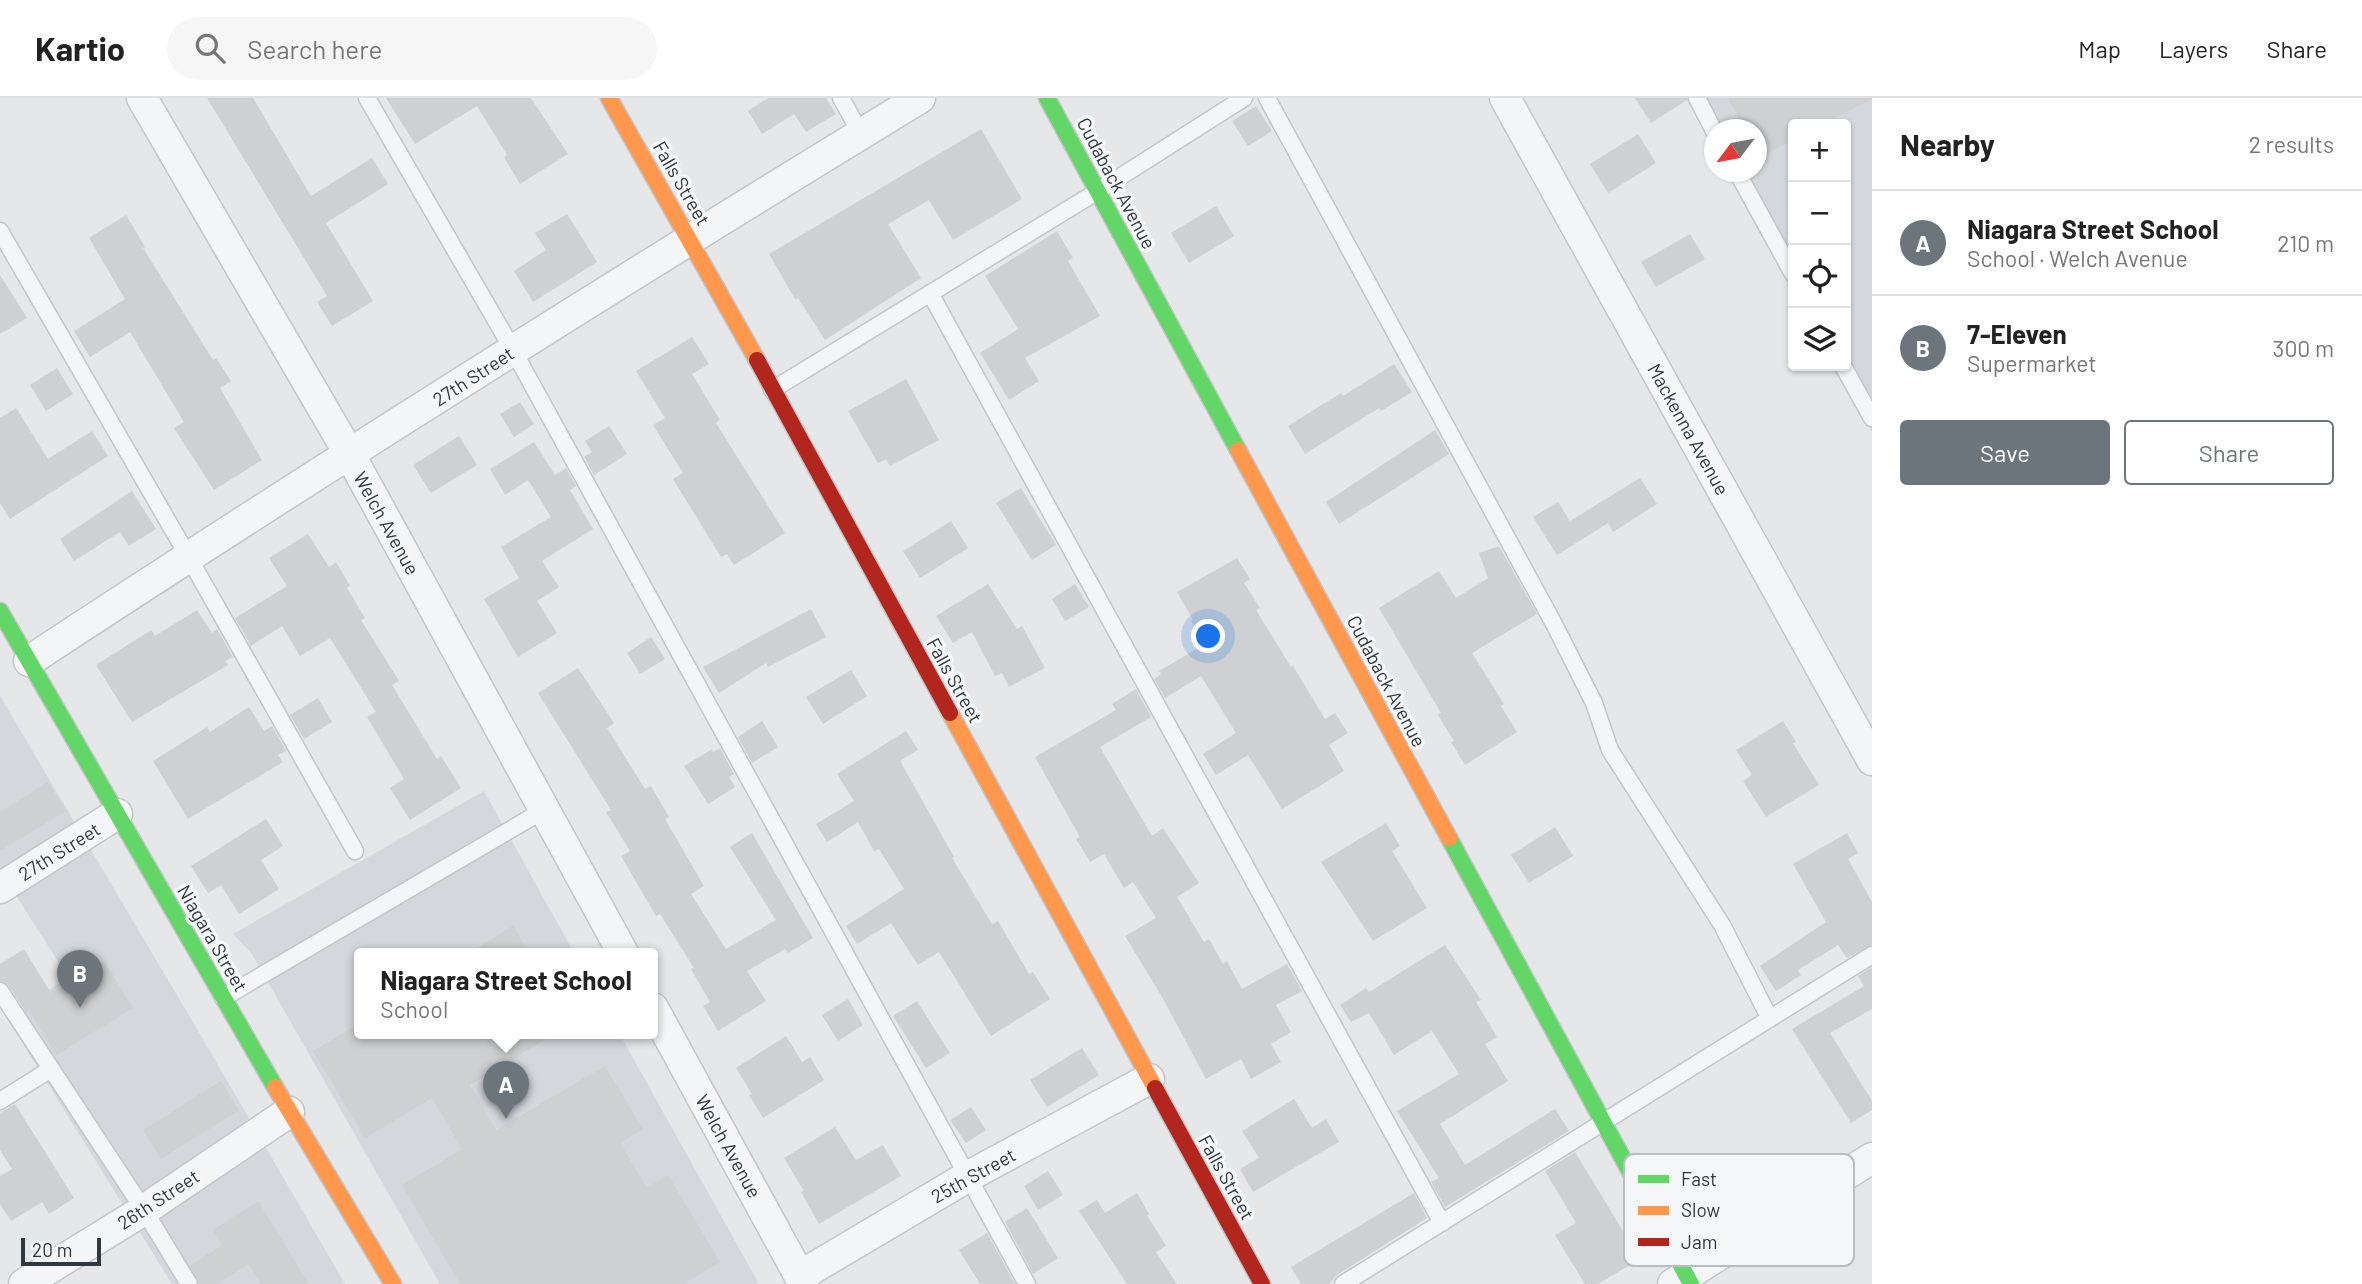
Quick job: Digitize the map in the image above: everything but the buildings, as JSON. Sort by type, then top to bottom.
[{"type":"street","name":"Welch Avenue","points":[[142,98],[350,455],[619,948]]},
{"type":"street","name":"Falls Street","points":[[609,98],[691,240],[1262,1284]]},
{"type":"street","name":"27th Street","points":[[29,661],[188,556],[513,350],[920,98]]},
{"type":"street","name":"Cudaback Avenue","points":[[1047,98],[1624,1165]]},
{"type":"street","name":"Mackenna Avenue","points":[[1505,98],[1872,760]]},
{"type":"street","name":"Niagara Street","points":[[0,611],[289,1112],[393,1284]]},
{"type":"street","name":"27th Street","points":[[0,888],[117,814]]},
{"type":"street","name":"Welch Avenue","points":[[658,1017],[802,1280]]},
{"type":"street","name":"25th Street","points":[[802,1280],[967,1177],[1149,1079]]},
{"type":"street","name":"26th Street","points":[[24,1284],[144,1210],[289,1112]]},
{"type":"street","points":[[1854,1170],[1872,1158]]},
{"type":"street","points":[[1683,1281],[1706,1266]]},
{"type":"lane","points":[[367,98],[513,350],[1027,1284]]},
{"type":"lane","points":[[841,98],[861,134]]},
{"type":"lane","points":[[772,390],[1098,191],[1244,98]]},
{"type":"lane","points":[[1267,98],[1554,624],[1594,703],[1610,750],[1722,925],[1770,1018]]},
{"type":"lane","points":[[1697,98],[1708,119]]},
{"type":"lane","points":[[1742,182],[1788,265]]},
{"type":"lane","points":[[0,232],[355,851]]},
{"type":"lane","points":[[930,293],[1442,1223]]},
{"type":"lane","points":[[1846,371],[1872,418]]},
{"type":"lane","points":[[223,998],[544,810]]},
{"type":"lane","points":[[1343,1284],[1872,955]]},
{"type":"lane","points":[[0,991],[144,1210],[189,1284]]},
{"type":"lane","points":[[0,1101],[51,1069]]},
{"type":"shaded area","points":[[1686,98],[1872,98],[1872,432],[1838,371],[1851,371],[1851,119],[1788,119],[1788,282],[1732,182],[1767,182],[1767,119],[1704,119],[1704,131]]},
{"type":"shaded area","points":[[0,696],[345,1284],[172,1284],[7,1018],[68,977],[3,875],[0,876]]},
{"type":"shaded area","points":[[484,791],[571,948],[354,948],[354,1039],[622,1039],[759,1284],[440,1284],[252,954],[233,934]]},
{"type":"traffic: fast","points":[[1047,98],[1238,450]]},
{"type":"traffic: fast","points":[[0,611],[275,1087]]},
{"type":"traffic: fast","points":[[1449,838],[1624,1161]]},
{"type":"traffic: fast","points":[[1681,1266],[1691,1284]]},
{"type":"traffic: slow","points":[[609,98],[757,360]]},
{"type":"traffic: slow","points":[[1238,450],[1449,838]]},
{"type":"traffic: slow","points":[[950,713],[1155,1088]]},
{"type":"traffic: slow","points":[[275,1087],[393,1284]]},
{"type":"traffic: jam","points":[[757,360],[950,713]]},
{"type":"traffic: jam","points":[[1155,1088],[1262,1284]]},
{"type":"place","name":"7-Eleven","points":[[80,1008]]},
{"type":"place","name":"Niagara Street School","points":[[506,1119]]}]
